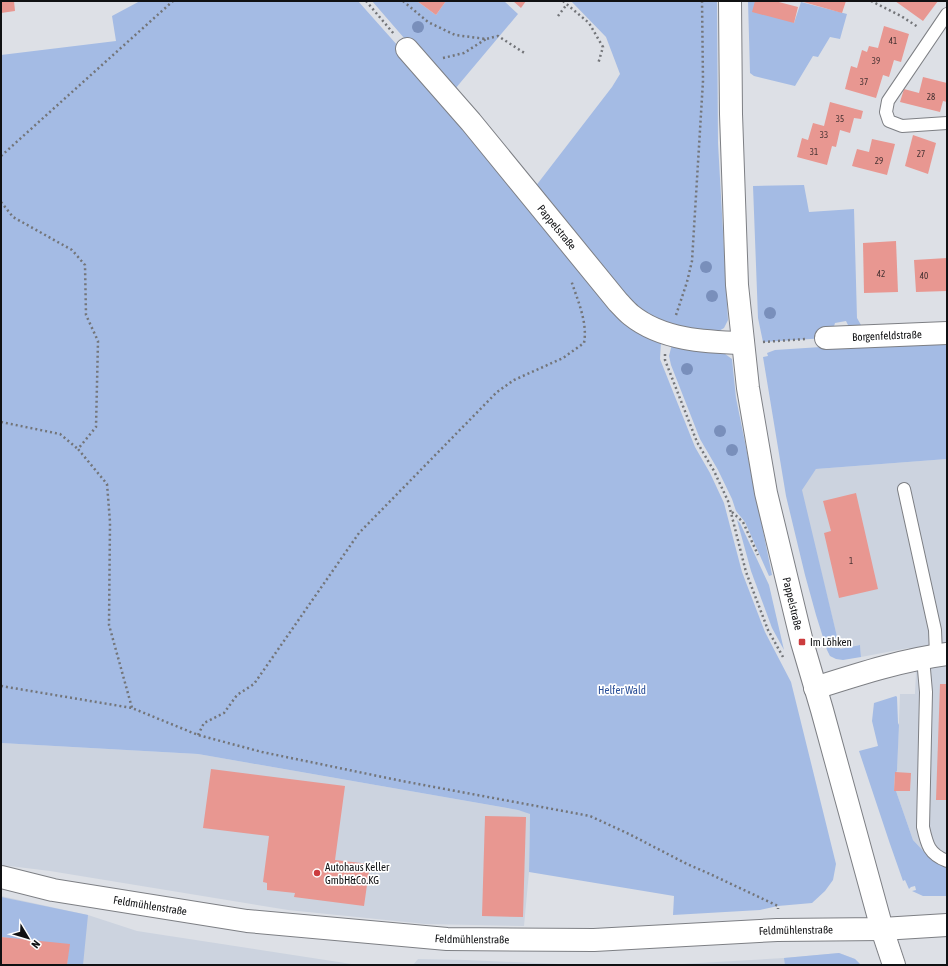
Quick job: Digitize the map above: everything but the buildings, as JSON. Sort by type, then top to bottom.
[{"type":"street","name":"Pappelstraße","points":[[730,1],[737,285],[748,388],[766,493],[802,642],[882,929],[894,965]]},
{"type":"street","name":"Pappelstraße","points":[[414,57],[470,122],[580,257],[631,315],[647,325],[669,335],[701,341],[743,344]]},
{"type":"street","name":"Borgenfeldstraße","points":[[826,338],[947,332]]},
{"type":"street","points":[[815,688],[867,671],[936,656]]},
{"type":"street","name":"Feldmühlenstraße","points":[[1,878],[53,890],[247,921],[447,939],[594,940],[777,930],[882,929],[947,925]]},
{"type":"lane","points":[[947,14],[888,101],[886,112],[889,122],[902,126],[947,124]]},
{"type":"lane","points":[[904,489],[936,630],[936,656],[926,692],[923,827],[926,844],[934,854],[947,861]]},
{"type":"path","points":[[1,156],[173,1]]},
{"type":"path","points":[[366,1],[414,57],[464,53],[486,39],[498,36],[526,54]]},
{"type":"path","points":[[563,1],[589,23],[603,48],[598,64]]},
{"type":"path","points":[[702,1],[703,81],[692,261],[684,294],[665,348],[665,360],[697,442],[714,471],[732,511],[746,572],[768,630],[784,659]]},
{"type":"path","points":[[871,1],[901,16],[932,36]]},
{"type":"path","points":[[405,2],[428,22],[455,35],[486,39]]},
{"type":"path","points":[[558,16],[567,4]]},
{"type":"path","points":[[1,202],[13,217],[72,250],[85,264],[86,315],[98,341],[96,427],[78,449]]},
{"type":"path","points":[[198,735],[204,723],[224,713],[237,695],[254,684],[266,669],[359,533],[497,392],[514,380],[563,358],[584,343],[586,334],[585,328],[570,278],[570,268],[580,257]]},
{"type":"path","points":[[743,344],[826,338]]},
{"type":"path","points":[[1,422],[60,434],[78,449],[107,484],[110,522],[109,625],[132,708]]},
{"type":"path","points":[[732,511],[741,520],[758,557]]},
{"type":"path","points":[[1,686],[132,708],[198,735],[262,752],[387,778],[590,816],[687,864],[778,906],[777,930]]},
{"type":"shaded area","points":[[947,459],[947,866],[928,856],[913,840],[896,791],[894,791],[895,772],[897,771],[900,694],[915,694],[916,674],[909,648],[861,657],[860,645],[840,649],[801,490],[816,469]]},
{"type":"shaded area","points":[[1,743],[198,754],[530,813],[529,872],[524,926],[425,924],[288,910],[50,871],[1,865]]},
{"type":"shaded area","points":[[1,896],[88,915],[137,931],[358,965],[1,965]]},
{"type":"shaded area","points":[[839,953],[855,959],[861,965],[665,965],[784,958]]},
{"type":"shaded area","points":[[418,959],[466,960],[581,965],[413,965]]},
{"type":"green space","name":"Helfer Wald","points":[[140,1],[358,1],[661,342],[660,359],[695,447],[710,473],[724,503],[742,572],[765,632],[791,682],[836,864],[833,880],[825,891],[812,903],[778,906],[760,910],[673,915],[674,896],[529,872],[530,814],[518,810],[198,754],[1,743],[1,55],[116,41],[112,16]]},
{"type":"green space","points":[[372,1],[417,1],[436,15],[446,1],[504,1],[518,14],[455,89],[411,46]]},
{"type":"green space","points":[[571,1],[717,1],[718,143],[728,320],[724,328],[717,332],[682,330],[642,314],[535,187],[612,87],[620,74],[606,37]]},
{"type":"green space","points":[[748,1],[755,1],[794,23],[801,2],[847,14],[840,39],[830,37],[818,57],[813,56],[795,86],[754,76],[750,73]]},
{"type":"green space","points":[[804,185],[809,212],[854,209],[857,318],[861,325],[857,333],[851,331],[846,321],[835,323],[832,333],[826,338],[763,342],[758,318],[753,186]]},
{"type":"green space","points":[[947,333],[947,459],[816,469],[802,490],[840,649],[860,645],[861,657],[843,660],[836,659],[830,656],[827,650],[805,575],[786,496],[763,357],[768,356],[767,353],[775,350],[821,347]]},
{"type":"green space","points":[[672,344],[721,351],[732,359],[736,398],[772,575],[769,576],[745,522],[736,511],[718,470],[700,439],[671,365],[669,356]]},
{"type":"green space","points":[[737,520],[740,523],[769,585],[784,650],[772,628],[751,571]]},
{"type":"green space","points":[[896,696],[899,725],[897,771],[895,773],[894,790],[896,791],[913,840],[928,856],[947,866],[947,896],[923,896],[912,891],[916,890],[915,886],[909,889],[905,880],[903,881],[859,751],[878,746],[872,721],[874,703]]},
{"type":"green space","points":[[1,897],[88,915],[83,965],[67,965],[69,945],[1,937]]},
{"type":"green space","points":[[839,953],[855,959],[861,965],[785,965],[784,958]]},
{"type":"place","name":"Im Löhken","points":[[802,642]]},
{"type":"place","name":"Autohaus Keller GmbH&Co.KG","points":[[317,873]]}]
